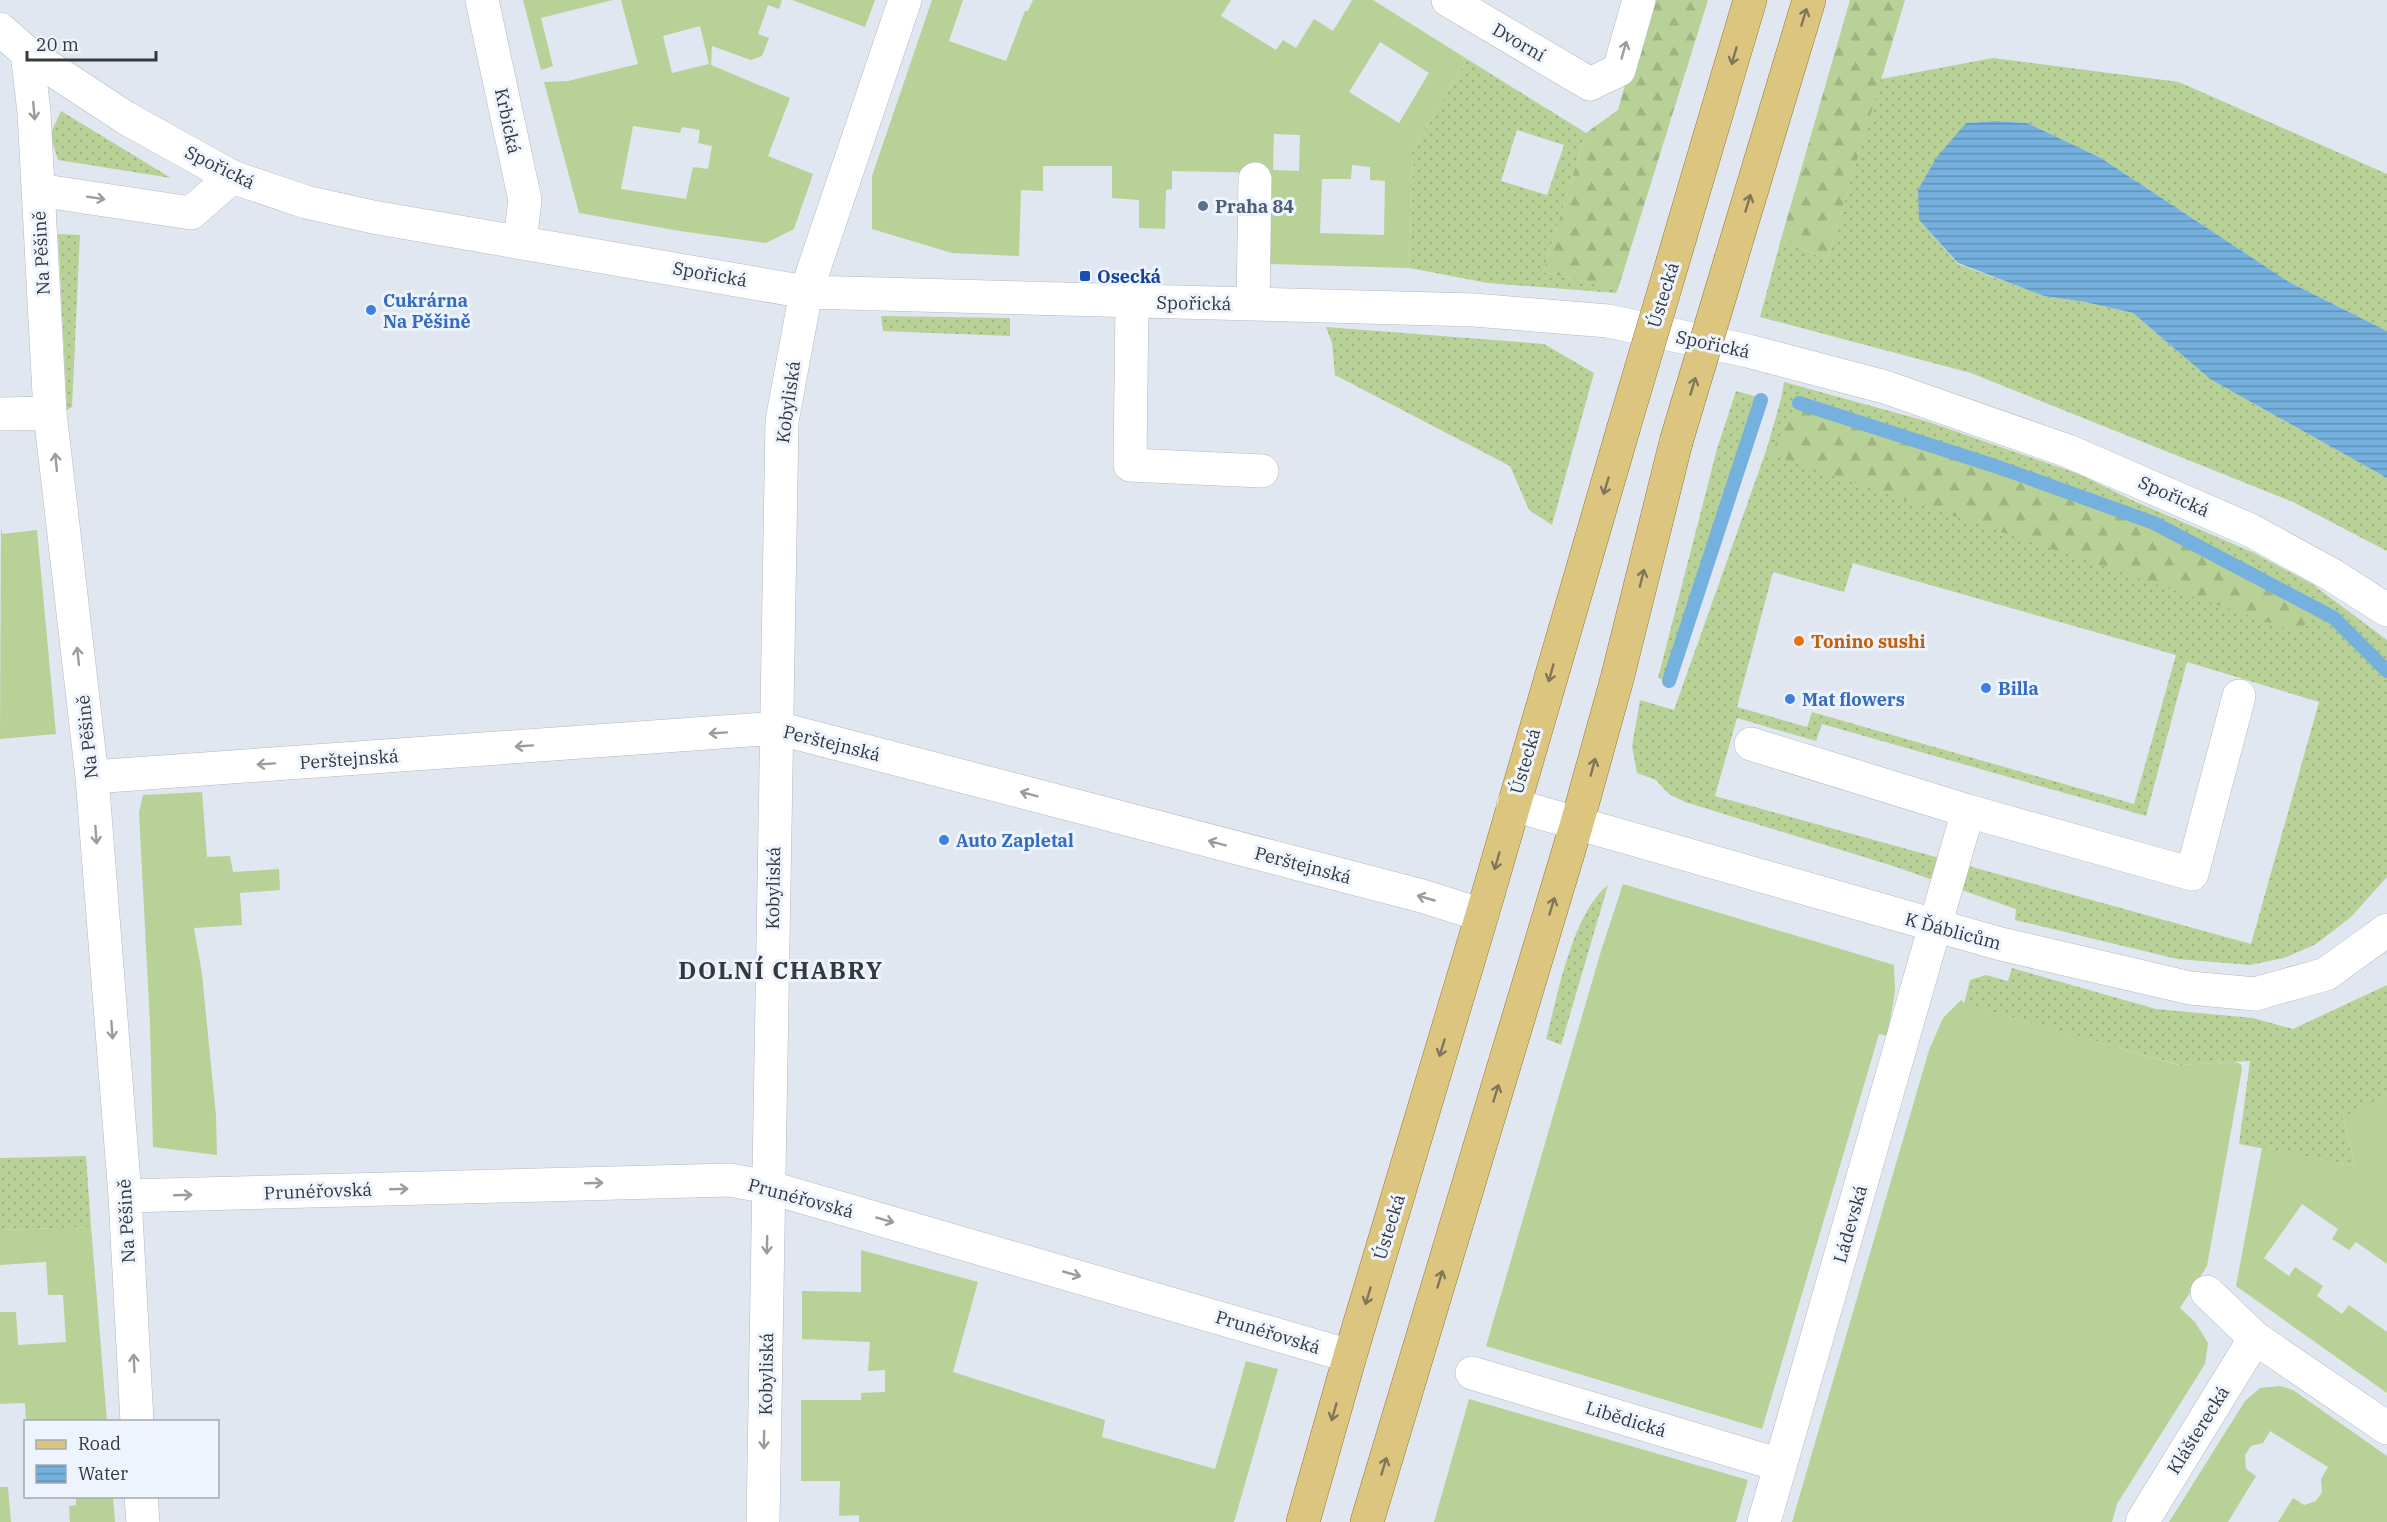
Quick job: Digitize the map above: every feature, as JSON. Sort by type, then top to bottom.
[{"type":"main road","name":"Ústecká","points":[[1303,1522],[1750,0]]},
{"type":"main road","points":[[1367,1522],[1577,823],[1617,679],[1676,442],[1809,0]]},
{"type":"street","name":"Krbická","points":[[482,0],[525,200],[520,242]]},
{"type":"street","points":[[806,292],[905,0]]},
{"type":"street","name":"Dvorní","points":[[1448,0],[1590,84],[1619,70],[1639,0]]},
{"type":"street","name":"Spořická","points":[[0,29],[27,52],[126,118],[232,177],[306,202],[373,217],[806,292],[1474,310],[1608,321],[1810,366],[1886,387],[2068,451],[2250,530],[2332,575],[2387,610]]},
{"type":"street","name":"Na Pěšině","points":[[27,52],[34,112],[50,413],[92,777],[125,1196],[137,1420]]},
{"type":"street","points":[[38,190],[191,213],[232,177]]},
{"type":"street","points":[[1253,304],[1256,179]]},
{"type":"street","name":"Kobyliská","points":[[763,1522],[782,421],[806,292]]},
{"type":"street","points":[[1132,301],[1130,465],[1262,471]]},
{"type":"street","points":[[0,414],[50,413]]},
{"type":"street","points":[[1751,744],[1968,811],[2192,874],[2239,696]]},
{"type":"street","name":"Perštejnská","points":[[92,777],[777,728],[1422,896],[1482,915]]},
{"type":"street","name":"K Ďáblicům","points":[[1513,805],[1935,927],[2190,988],[2255,994],[2326,974],[2387,930]]},
{"type":"street","name":"Ládevská","points":[[1764,1522],[1968,811]]},
{"type":"street","name":"Prunéřovská","points":[[125,1196],[730,1180],[768,1187],[1350,1356]]},
{"type":"street","points":[[2207,1292],[2255,1338],[2387,1428]]},
{"type":"street","name":"Klášterecká","points":[[2142,1522],[2255,1338]]},
{"type":"street","name":"Libědická","points":[[1472,1373],[1780,1465]]},
{"type":"street","points":[[141,1498],[143,1522]]},
{"type":"green space","points":[[523,0],[613,0],[541,18],[553,66],[541,70]]},
{"type":"green space","points":[[621,0],[782,0],[779,9],[768,5],[758,34],[769,38],[762,56],[751,60],[712,46],[711,65],[790,98],[768,156],[813,174],[794,229],[766,243],[579,213],[544,82],[568,81],[638,64]],"holes":[[[700,26],[709,64],[672,73],[663,36]],[[633,126],[680,133],[682,127],[700,130],[698,143],[712,146],[708,169],[693,167],[686,199],[621,189]]]},
{"type":"green space","points":[[792,0],[875,0],[865,27]]},
{"type":"green space","points":[[932,0],[963,0],[949,41],[1006,61],[1025,11],[1028,11],[1033,0],[1231,0],[1221,16],[1276,50],[1283,40],[1296,48],[1314,19],[1333,31],[1352,0],[1373,0],[1467,59],[1410,155],[1413,156],[1409,268],[1267,264],[1268,173],[1172,171],[1172,189],[1166,190],[1165,229],[1139,228],[1139,200],[1112,198],[1112,166],[1043,166],[1043,191],[1021,190],[1019,256],[952,253],[872,229],[872,176]],"holes":[[[1380,42],[1429,73],[1399,123],[1349,92]],[[1274,134],[1300,135],[1299,171],[1273,170]],[[1352,165],[1370,167],[1370,180],[1385,181],[1384,235],[1320,233],[1322,179],[1351,179]]]},
{"type":"green space","points":[[1649,0],[1708,0],[1618,289],[1543,272],[1586,133],[1618,110]]},
{"type":"green space","points":[[1850,0],[1905,0],[1827,260],[1781,239]]},
{"type":"green space","points":[[1993,58],[2179,82],[2387,174],[2387,331],[2289,282],[2101,158],[2027,123],[1995,121],[1966,123],[1919,220],[1958,264],[2044,296],[2133,313],[2210,379],[2387,478],[2387,551],[2293,502],[1971,373],[1760,317],[1781,239],[1827,260],[1881,79]]},
{"type":"green space","points":[[1467,59],[1586,133],[1543,272],[1618,289],[1616,293],[1488,283],[1409,268],[1413,157],[1410,155]],"holes":[[[1517,130],[1564,145],[1547,195],[1501,181]]]},
{"type":"green space","points":[[61,111],[171,178],[58,160],[50,135]]},
{"type":"green space","points":[[58,234],[80,235],[72,407],[67,410]]},
{"type":"green space","points":[[881,316],[1010,318],[1010,336],[883,331]]},
{"type":"green space","points":[[1326,327],[1544,344],[1594,373],[1552,525],[1529,510],[1510,466],[1335,375],[1332,343]]},
{"type":"green space","points":[[1784,382],[1926,421],[2079,474],[2134,501],[2252,552],[2312,584],[2387,640],[2387,877],[2351,917],[2316,944],[2284,958],[2250,965],[2177,959],[2015,920],[2016,909],[1893,866],[1685,802],[1669,794],[1656,780],[1637,773],[1632,746],[1640,700],[1674,710],[1766,451]],"holes":[[[1853,563],[2176,655],[2134,804],[1812,712],[1807,727],[1737,707],[1773,572],[1844,592]],[[2187,662],[2319,702],[2251,944],[1715,796],[1737,718],[1816,741],[1822,724],[2146,816]]]},
{"type":"green space","points":[[1736,391],[1765,399],[1671,682],[1658,678],[1717,449]]},
{"type":"green space","points":[[1799,403],[2140,523],[2319,615],[2295,631],[1770,454]]},
{"type":"green space","points":[[1,526],[2,534],[37,530],[56,734],[0,739]]},
{"type":"green space","points":[[202,792],[207,857],[230,856],[233,872],[279,869],[280,890],[240,893],[242,925],[194,928],[202,974],[216,1116],[217,1155],[153,1147],[150,1024],[139,812],[143,795]]},
{"type":"green space","points":[[1623,884],[1894,965],[1895,992],[1887,1036],[1879,1034],[1762,1429],[1486,1346],[1601,951]]},
{"type":"green space","points":[[1608,885],[1561,1045],[1546,1039],[1561,979],[1585,915],[1595,898]]},
{"type":"green space","points":[[2012,968],[2156,1009],[2253,1018],[2293,1029],[2387,985],[2387,1095],[2343,1118],[2355,1166],[2239,1144],[2250,1061],[2180,1065],[1964,1004],[1970,980],[1986,975],[2008,981]]},
{"type":"green space","points":[[1961,1000],[1965,1004],[2179,1065],[2234,1062],[2241,1064],[2242,1069],[2207,1266],[2180,1308],[2195,1322],[2208,1343],[2205,1364],[2117,1504],[2112,1522],[1792,1522],[1929,1050],[1943,1018]]},
{"type":"green space","points":[[2387,1095],[2387,1264],[2356,1242],[2349,1250],[2332,1239],[2338,1229],[2302,1204],[2264,1258],[2289,1276],[2295,1267],[2323,1286],[2317,1296],[2342,1314],[2349,1305],[2387,1332],[2387,1393],[2236,1286],[2262,1148],[2355,1166],[2343,1117]]},
{"type":"green space","points":[[86,1156],[91,1227],[0,1230],[0,1158]]},
{"type":"green space","points":[[91,1227],[107,1420],[26,1420],[25,1403],[0,1404],[0,1312],[16,1312],[18,1345],[66,1342],[63,1295],[48,1295],[46,1262],[0,1265],[0,1230]]},
{"type":"green space","points":[[861,1250],[978,1282],[953,1372],[1105,1420],[1102,1437],[1215,1469],[1246,1361],[1278,1369],[1234,1522],[859,1522],[859,1515],[839,1516],[840,1481],[801,1481],[801,1400],[861,1400],[861,1393],[885,1392],[885,1370],[868,1371],[870,1342],[802,1339],[802,1291],[861,1292]]},
{"type":"green space","points":[[2280,1386],[2293,1390],[2387,1456],[2387,1522],[2278,1522],[2293,1498],[2304,1505],[2316,1501],[2322,1492],[2321,1479],[2328,1467],[2270,1431],[2263,1443],[2251,1446],[2245,1455],[2246,1469],[2256,1476],[2228,1522],[2169,1522],[2245,1401],[2260,1388]]},
{"type":"green space","points":[[1469,1399],[1748,1480],[1736,1522],[1434,1522]]},
{"type":"green space","points":[[0,1487],[8,1487],[11,1522],[0,1522]]},
{"type":"green space","points":[[76,1498],[113,1498],[115,1522],[70,1522],[69,1506],[76,1505]]},
{"type":"water","points":[[1995,121],[2027,123],[2101,158],[2289,282],[2387,331],[2387,478],[2210,379],[2133,313],[2044,296],[1958,263],[1919,220],[1918,190],[1936,158],[1966,123]]},
{"type":"waterway","points":[[1669,681],[1761,400]]},
{"type":"waterway","points":[[1799,403],[1998,467],[2154,523],[2334,618],[2387,671]]},
{"type":"place","name":"Praha 84","points":[[1203,206]]},
{"type":"place","name":"Osecká","points":[[1085,276]]},
{"type":"place","name":"Cukrárna Na Pěšině","points":[[371,310]]},
{"type":"place","name":"Tonino sushi","points":[[1799,641]]},
{"type":"place","name":"Billa","points":[[1986,688]]},
{"type":"place","name":"Mat flowers","points":[[1790,699]]},
{"type":"place","name":"Auto Zapletal","points":[[944,840]]},
{"type":"district","name":"DOLNÍ CHABRY","points":[[781,970]]}]
